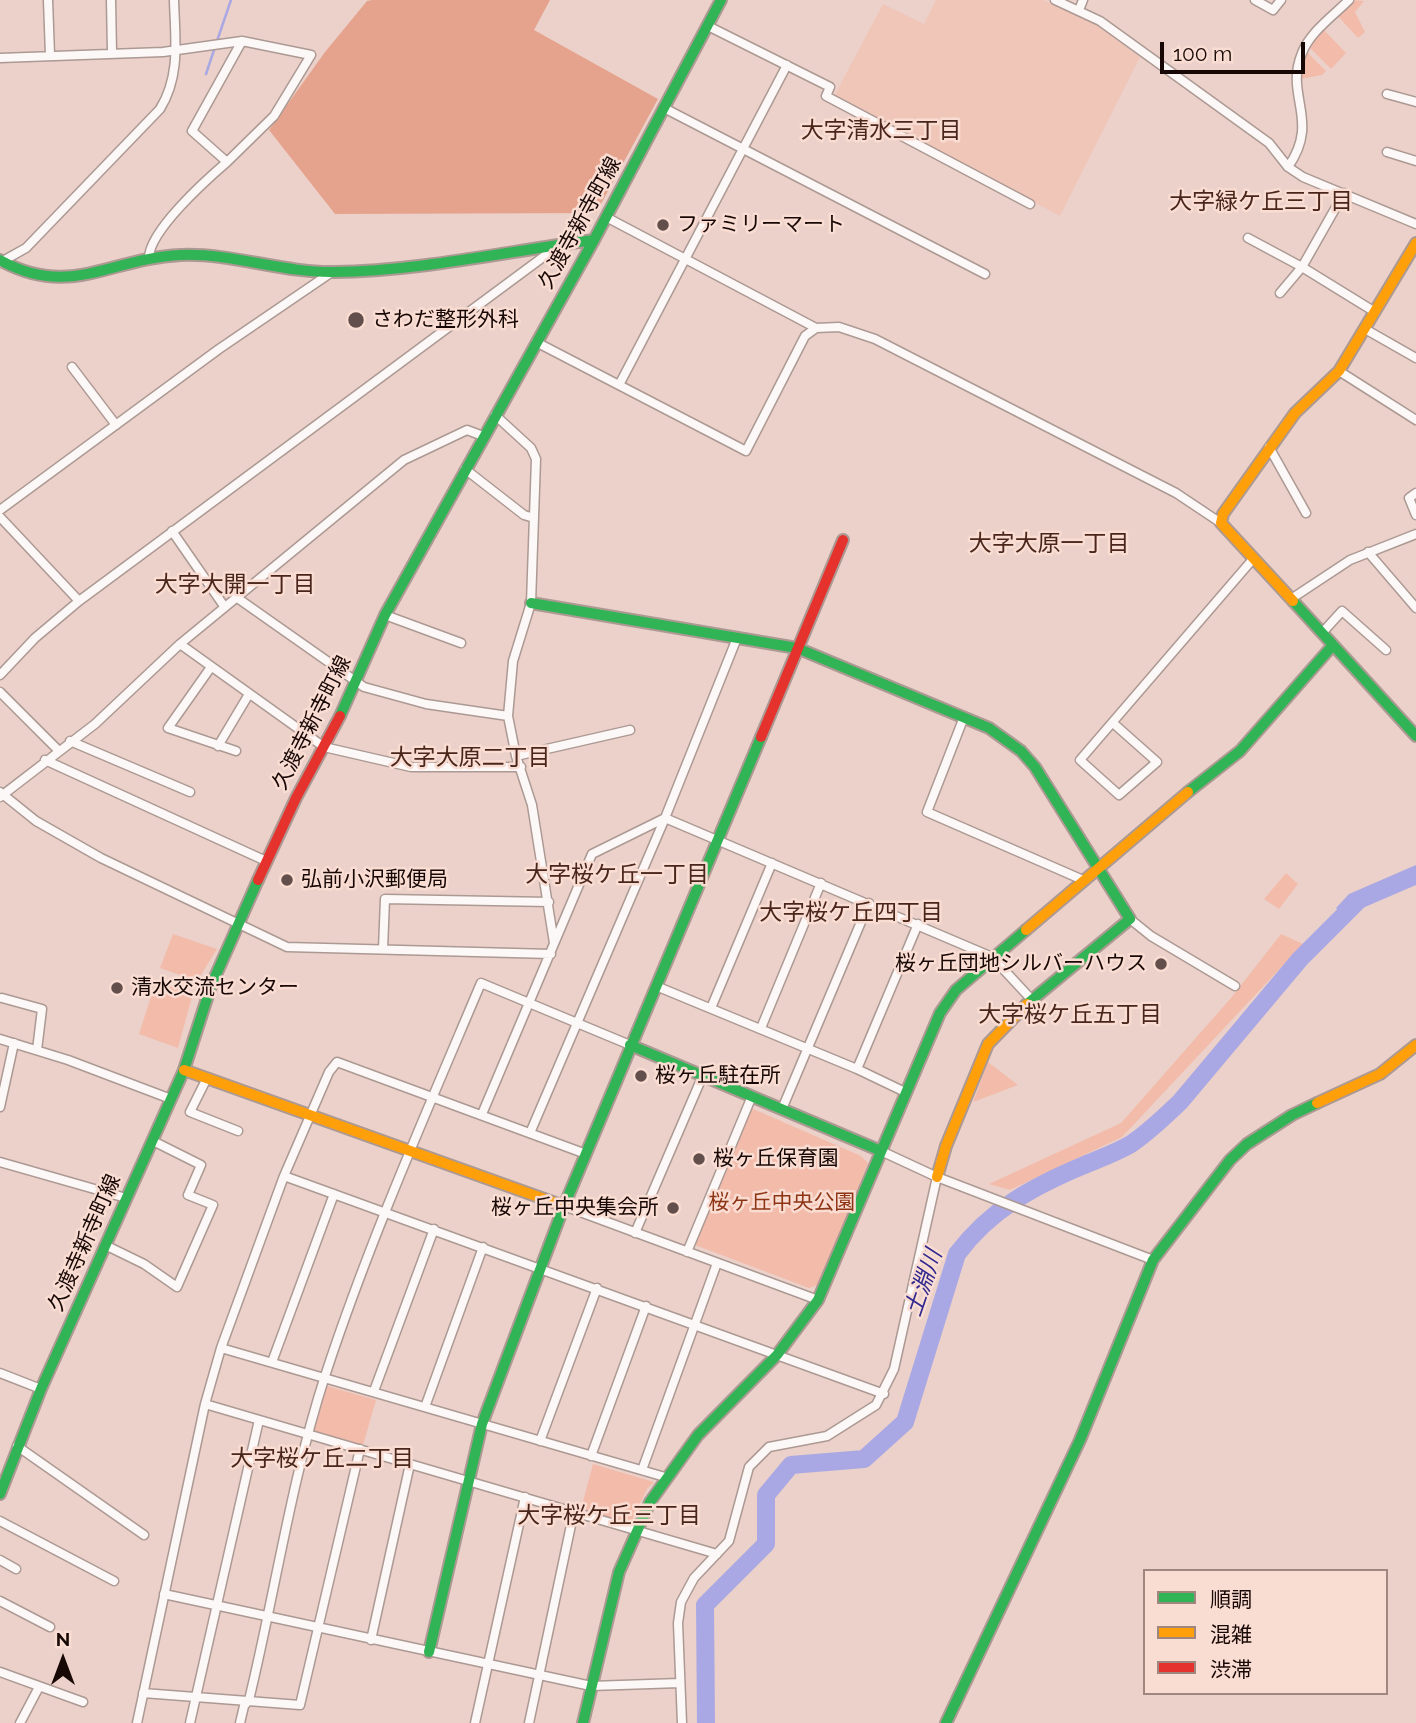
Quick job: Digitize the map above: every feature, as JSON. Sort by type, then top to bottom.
[{"type":"street","points":[[48,0],[50,55]]},
{"type":"street","points":[[111,0],[113,52]]},
{"type":"street","points":[[0,262],[26,247],[148,124],[170,92],[176,50],[174,0]]},
{"type":"street","name":"久渡寺新寺町線","points":[[0,1494],[41,1389],[184,1070],[211,985],[237,925],[266,861],[356,682],[384,615],[594,240],[721,0]]},
{"type":"street","points":[[1055,0],[1100,21],[1269,143],[1288,167],[1416,224]]},
{"type":"street","points":[[1079,10],[1083,0]]},
{"type":"street","points":[[1255,0],[1273,9],[1281,0]]},
{"type":"street","points":[[1288,167],[1299,152],[1304,136],[1297,85],[1302,52],[1309,40],[1349,0]]},
{"type":"street","points":[[708,26],[830,87],[826,96],[1030,204]]},
{"type":"street","points":[[0,58],[176,50],[242,41],[311,55],[274,116],[203,182],[156,237],[149,248],[149,258]]},
{"type":"street","points":[[227,162],[192,131],[242,41]]},
{"type":"street","points":[[618,385],[787,65]]},
{"type":"street","points":[[1387,94],[1416,102]]},
{"type":"street","points":[[664,107],[985,274]]},
{"type":"street","points":[[1387,152],[1416,161]]},
{"type":"street","points":[[1280,293],[1302,267],[1343,193]]},
{"type":"street","points":[[606,217],[816,328],[839,327],[875,339],[1176,493],[1221,523],[1334,645],[1363,682],[1416,736]]},
{"type":"street","points":[[1248,238],[1376,312]]},
{"type":"street","points":[[0,262],[23,271],[56,278],[83,278],[149,258],[182,255],[332,272],[433,262],[594,240]]},
{"type":"street","points":[[1221,523],[1223,514],[1295,413],[1339,371],[1416,243]]},
{"type":"street","points":[[0,675],[35,638],[79,601],[561,244]]},
{"type":"street","points":[[0,510],[219,349],[332,272]]},
{"type":"street","points":[[536,342],[746,452],[805,336],[816,328]]},
{"type":"street","points":[[1365,329],[1416,358]]},
{"type":"street","points":[[72,367],[116,425]]},
{"type":"street","points":[[1339,371],[1416,420]]},
{"type":"street","points":[[495,415],[531,448],[536,459],[531,603],[513,660],[508,716],[516,756],[532,805],[549,902],[552,950]]},
{"type":"street","points":[[484,436],[467,430],[404,460],[224,606],[95,724],[1,794],[64,838],[237,925],[287,947],[552,950]]},
{"type":"street","points":[[1269,447],[1306,513]]},
{"type":"street","points":[[465,469],[524,515],[534,518]]},
{"type":"street","points":[[1416,493],[1409,498],[1416,515]]},
{"type":"street","points":[[0,517],[79,601]]},
{"type":"street","points":[[172,531],[224,606]]},
{"type":"street","points":[[1291,599],[1368,552],[1416,534]]},
{"type":"street","points":[[429,1652],[482,1424],[564,1206],[843,540]]},
{"type":"street","points":[[1368,552],[1416,608]]},
{"type":"street","points":[[1113,723],[1157,762],[1119,795],[1080,760],[1254,559]]},
{"type":"street","points":[[236,597],[363,687],[426,704],[508,716]]},
{"type":"street","points":[[531,603],[797,648],[964,717],[1004,738],[1035,767],[1096,869],[1130,919],[1151,936],[1236,986]]},
{"type":"street","points":[[1322,633],[1342,611],[1386,650]]},
{"type":"street","points":[[384,615],[461,643]]},
{"type":"street","points":[[530,1133],[665,818],[737,638]]},
{"type":"street","points":[[180,644],[324,747],[411,767],[521,767]]},
{"type":"street","points":[[583,1723],[619,1572],[636,1529],[666,1477],[698,1435],[777,1355],[818,1300],[940,1013],[956,990],[1096,869],[1240,751],[1334,645]]},
{"type":"street","points":[[211,667],[168,728],[236,751]]},
{"type":"street","points":[[0,692],[58,750]]},
{"type":"street","points":[[218,746],[249,694]]},
{"type":"street","points":[[964,717],[927,811],[1083,880]]},
{"type":"street","points":[[516,756],[630,730]]},
{"type":"street","points":[[70,741],[190,792]]},
{"type":"street","points":[[45,760],[266,861]]},
{"type":"street","points":[[482,1114],[592,854],[665,818],[992,957],[1032,1000]]},
{"type":"street","points":[[711,1008],[772,863]]},
{"type":"street","points":[[761,1028],[821,883]]},
{"type":"street","points":[[383,949],[385,899],[549,902]]},
{"type":"street","points":[[782,1109],[869,903]]},
{"type":"street","points":[[682,1723],[678,1623],[681,1602],[694,1578],[729,1541],[735,1527],[749,1467],[758,1455],[782,1443],[827,1436],[876,1405],[884,1394],[894,1369],[946,1146],[988,1044],[1032,1000],[1130,919]]},
{"type":"street","points":[[857,1069],[918,924]]},
{"type":"street","points":[[240,1723],[244,1706],[249,1700],[309,1434],[326,1376],[409,1151],[481,983],[703,1075],[937,1177],[1153,1260]]},
{"type":"street","points":[[656,986],[809,1048],[905,1093]]},
{"type":"street","points":[[2,998],[42,1010],[37,1050]]},
{"type":"street","points":[[0,1039],[171,1099]]},
{"type":"street","points":[[0,1107],[14,1043]]},
{"type":"street","points":[[946,1723],[1080,1440],[1153,1260],[1230,1160],[1247,1144],[1292,1115],[1380,1074],[1416,1045]]},
{"type":"street","points":[[136,1723],[205,1405],[221,1348],[309,1114],[337,1062],[586,1154]]},
{"type":"street","points":[[184,1070],[818,1300]]},
{"type":"street","points":[[635,1233],[703,1075]]},
{"type":"street","points":[[207,1078],[190,1112],[238,1131]]},
{"type":"street","points":[[687,1252],[752,1096]]},
{"type":"street","points":[[105,1245],[144,1264],[177,1287],[214,1205],[188,1195],[201,1165],[153,1141]]},
{"type":"street","points":[[0,1163],[127,1198]]},
{"type":"street","points":[[285,1175],[884,1394]]},
{"type":"street","points":[[272,1362],[334,1194]]},
{"type":"street","points":[[374,1391],[434,1229]]},
{"type":"street","points":[[425,1407],[483,1247]]},
{"type":"street","points":[[642,1470],[717,1263]]},
{"type":"street","points":[[540,1441],[597,1289]]},
{"type":"street","points":[[591,1456],[646,1306]]},
{"type":"street","points":[[221,1348],[326,1376],[666,1477]]},
{"type":"street","points":[[0,1373],[41,1389]]},
{"type":"street","points":[[205,1405],[717,1554]]},
{"type":"street","points":[[190,1723],[258,1420]]},
{"type":"street","points":[[17,1446],[144,1535]]},
{"type":"street","points":[[143,1693],[300,1704],[360,1449]]},
{"type":"street","points":[[371,1640],[410,1464]]},
{"type":"street","points":[[475,1723],[526,1497]]},
{"type":"street","points":[[529,1723],[574,1511]]},
{"type":"street","points":[[0,1521],[114,1581]]},
{"type":"street","points":[[0,1560],[16,1569]]},
{"type":"street","points":[[164,1594],[591,1686],[680,1683]]},
{"type":"street","points":[[0,1601],[50,1627]]},
{"type":"street","points":[[0,1672],[83,1702]]},
{"type":"street","points":[[20,1723],[39,1687]]},
{"type":"shaded area","points":[[550,0],[534,30],[658,99],[596,213],[335,214],[269,130],[325,52],[367,1]]},
{"type":"shaded area","points":[[936,0],[1044,0],[1093,23],[1140,57],[1060,216],[834,96],[883,4],[924,24]]},
{"type":"green space","points":[[1351,0],[1364,1],[1355,12],[1365,32],[1358,38],[1337,15]]},
{"type":"green space","points":[[1323,29],[1346,53],[1331,69],[1309,47]]},
{"type":"green space","points":[[1306,51],[1326,71],[1322,75],[1301,79]]},
{"type":"green space","points":[[1286,873],[1298,884],[1279,909],[1264,899]]},
{"type":"green space","points":[[173,934],[217,949],[197,981],[160,968]]},
{"type":"green space","points":[[1281,934],[1303,944],[1122,1137],[1010,1190],[989,1184],[1121,1123],[1231,998]]},
{"type":"green space","points":[[156,981],[193,993],[178,1048],[139,1034]]},
{"type":"green space","points":[[988,1062],[1018,1085],[973,1102]]},
{"type":"green space","name":"桜ヶ丘中央公園","points":[[751,1108],[861,1156],[868,1163],[821,1284],[809,1288],[695,1245]]},
{"type":"green space","points":[[327,1386],[376,1400],[363,1445],[314,1431]]},
{"type":"green space","points":[[593,1464],[654,1482],[647,1489],[632,1520],[622,1522],[581,1509]]},
{"type":"water","points":[[1416,865],[1416,885],[1344,916],[1336,908],[1349,894]]},
{"type":"waterway","points":[[217,41],[231,0]]},
{"type":"waterway","points":[[206,74],[215,47]]},
{"type":"waterway","name":"土淵川","points":[[706,1723],[705,1605],[766,1544],[766,1495],[791,1465],[864,1459],[905,1422],[957,1254],[983,1225],[1013,1201],[1046,1182],[1125,1147],[1156,1124],[1180,1102],[1300,959],[1359,900]]},
{"type":"traffic: fast","points":[[340,716],[385,615],[594,240],[721,0]]},
{"type":"traffic: fast","points":[[0,260],[25,271],[48,276],[90,273],[181,255],[220,257],[315,271],[367,271],[594,240]]},
{"type":"traffic: fast","points":[[1293,601],[1416,736]]},
{"type":"traffic: fast","points":[[531,603],[797,648],[989,728],[1021,751],[1035,767],[1130,919],[1027,1004]]},
{"type":"traffic: fast","points":[[1188,792],[1240,751],[1333,645]]},
{"type":"traffic: fast","points":[[429,1652],[482,1424],[564,1206],[761,737]]},
{"type":"traffic: fast","points":[[0,1494],[41,1389],[184,1070],[211,986],[258,880]]},
{"type":"traffic: fast","points":[[583,1723],[619,1572],[650,1502],[698,1435],[777,1355],[818,1300],[940,1013],[956,990],[1026,930]]},
{"type":"traffic: fast","points":[[630,1045],[881,1151]]},
{"type":"traffic: fast","points":[[946,1723],[1080,1440],[1153,1260],[1230,1160],[1247,1144],[1292,1115],[1317,1103]]},
{"type":"traffic: slow","points":[[1293,601],[1221,523],[1223,514],[1295,413],[1339,371],[1416,243]]},
{"type":"traffic: slow","points":[[1026,930],[1188,792]]},
{"type":"traffic: slow","points":[[937,1177],[946,1146],[988,1044],[1027,1004]]},
{"type":"traffic: slow","points":[[1317,1103],[1380,1074],[1416,1045]]},
{"type":"traffic: slow","points":[[184,1070],[564,1206]]},
{"type":"traffic: jam","points":[[761,737],[843,540]]},
{"type":"traffic: jam","points":[[258,880],[296,798],[340,716]]},
{"type":"place","name":"ファミリーマート","points":[[663,225]]},
{"type":"place","name":"さわだ整形外科","points":[[356,320]]},
{"type":"place","name":"弘前小沢郵便局","points":[[287,880]]},
{"type":"place","name":"桜ヶ丘団地シルバーハウス","points":[[1161,964]]},
{"type":"place","name":"清水交流センター","points":[[117,988]]},
{"type":"place","name":"桜ヶ丘駐在所","points":[[641,1076]]},
{"type":"place","name":"桜ヶ丘保育園","points":[[699,1159]]},
{"type":"place","name":"桜ヶ丘中央集会所","points":[[673,1208]]},
{"type":"district","name":"大字清水三丁目","points":[[881,131]]},
{"type":"district","name":"大字緑ケ丘三丁目","points":[[1261,202]]},
{"type":"district","name":"大字大原一丁目","points":[[1049,544]]},
{"type":"district","name":"大字大開一丁目","points":[[235,585]]},
{"type":"district","name":"大字大原二丁目","points":[[470,758]]},
{"type":"district","name":"大字桜ケ丘一丁目","points":[[617,875]]},
{"type":"district","name":"大字桜ケ丘四丁目","points":[[851,913]]},
{"type":"district","name":"大字桜ケ丘五丁目","points":[[1070,1015]]},
{"type":"district","name":"大字桜ケ丘二丁目","points":[[322,1459]]},
{"type":"district","name":"大字桜ケ丘三丁目","points":[[609,1516]]}]
